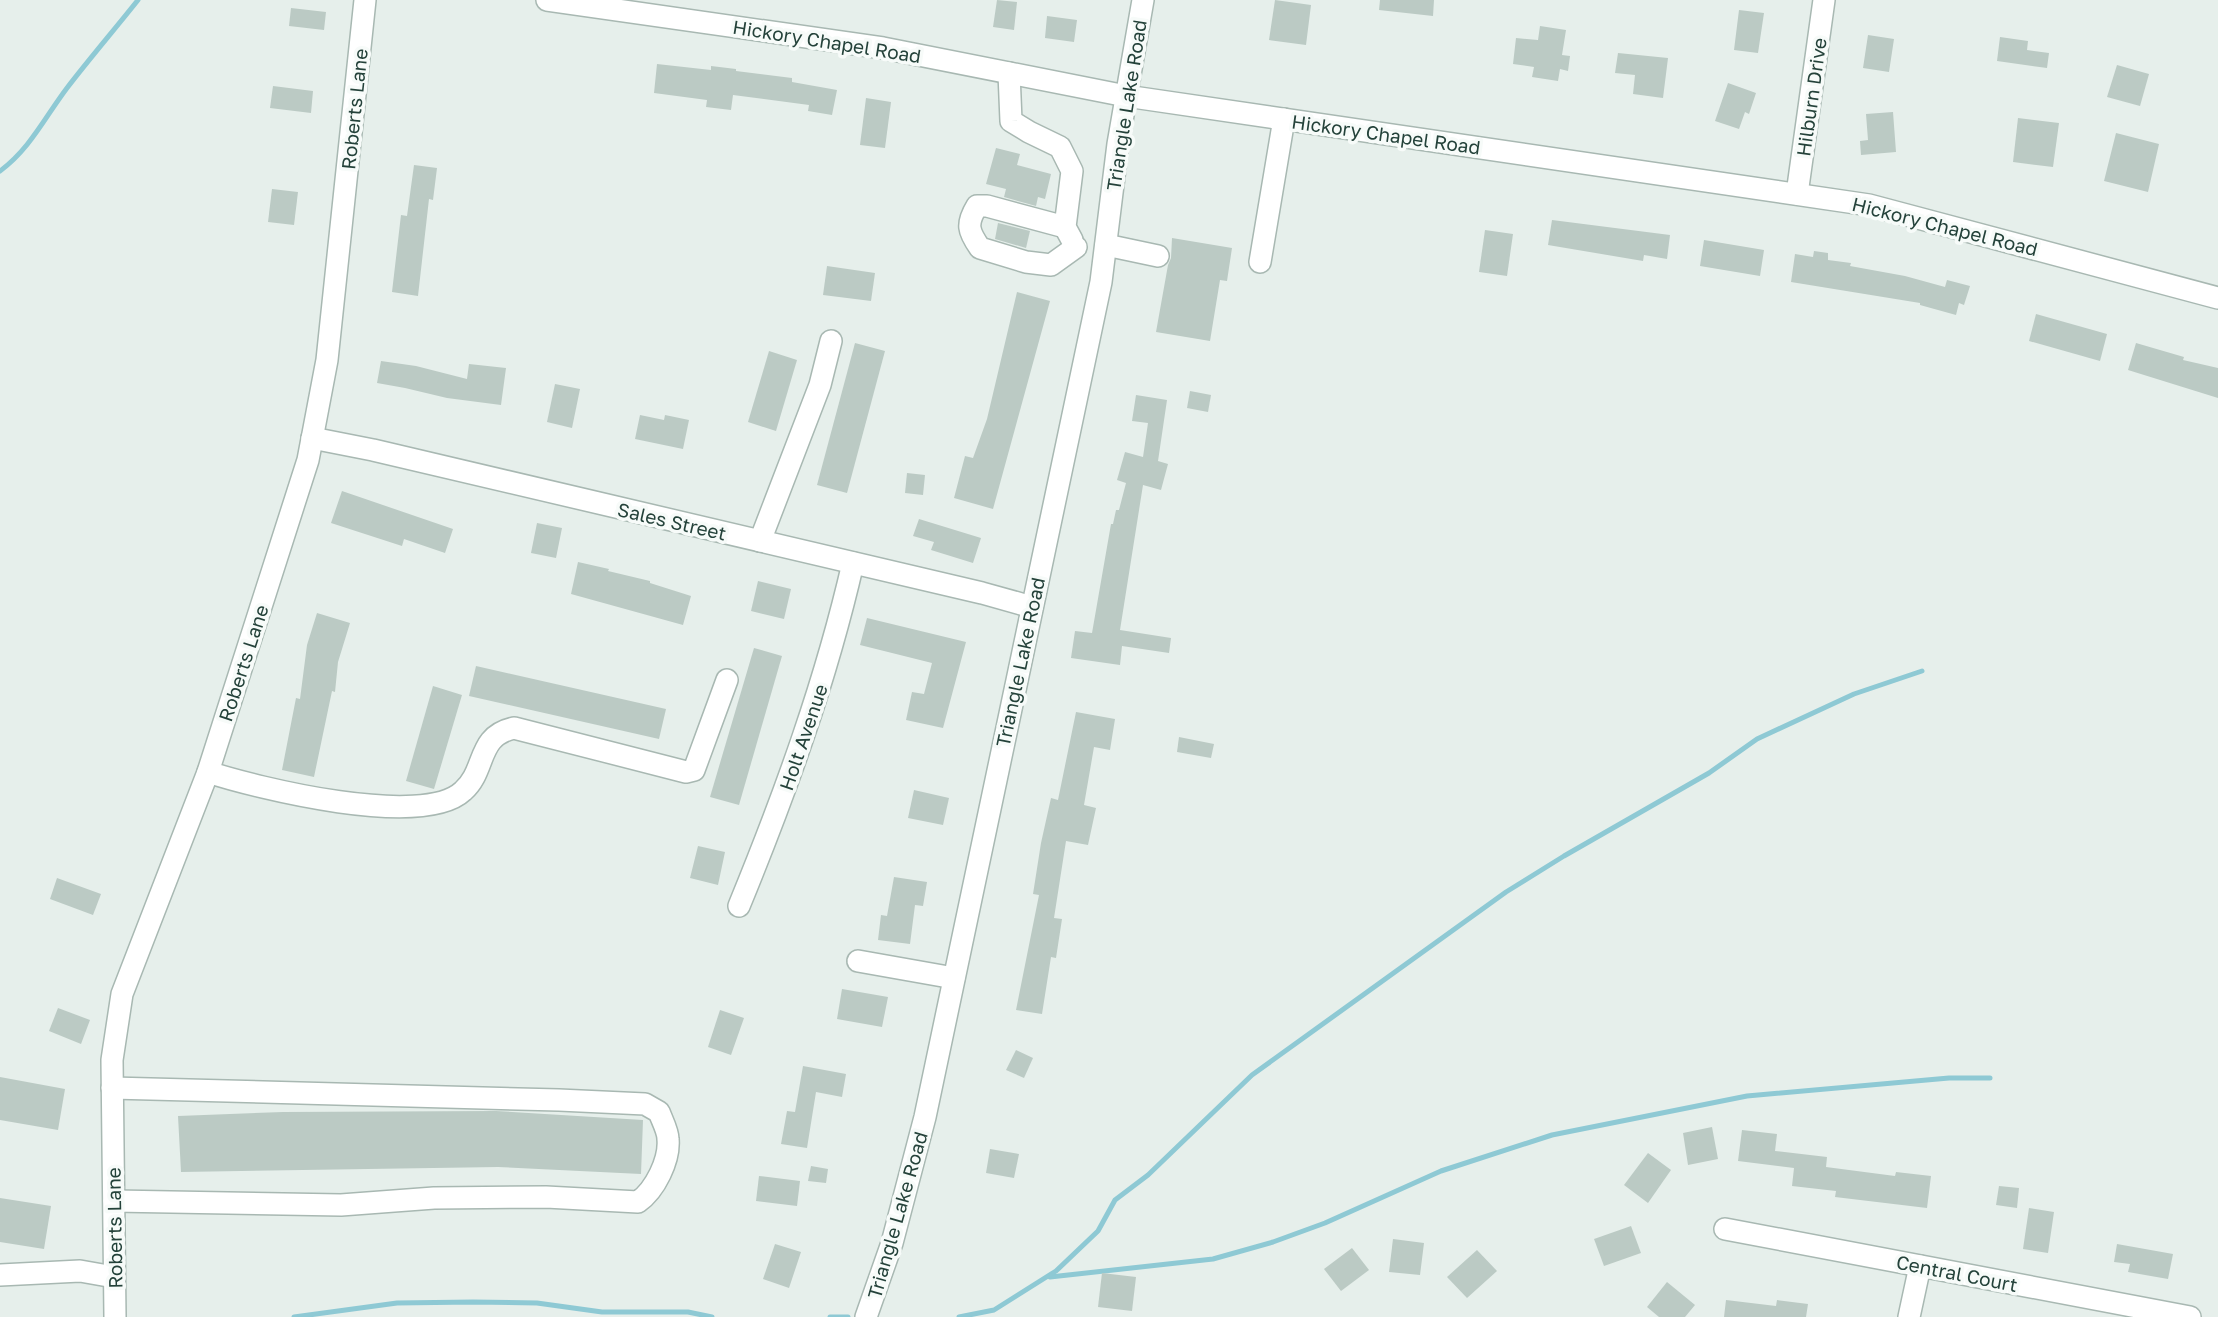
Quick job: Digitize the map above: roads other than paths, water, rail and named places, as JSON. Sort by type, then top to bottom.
[{"type":"street","name":"Roberts Lane","points":[[115,1317],[112,1060],[122,995],[208,772],[308,460],[327,360],[335,298],[365,0]]},
{"type":"street","name":"Hickory Chapel Road","points":[[547,0],[883,48],[1126,96],[1869,205],[2218,298]]},
{"type":"street","name":"Triangle Lake Road","points":[[866,1317],[892,1243],[925,1117],[1101,282],[1126,96],[1143,0]]},
{"type":"street","name":"Hilburn Drive","points":[[1797,194],[1824,0]]},
{"type":"street","points":[[1009,73],[1011,121],[1060,147],[1072,171],[1065,227],[1076,247]]},
{"type":"street","points":[[1260,262],[1284,119]]},
{"type":"street","points":[[1065,227],[987,206],[977,206],[970,218],[969,228],[980,248],[1026,262],[1051,265],[1076,247],[1158,256]]},
{"type":"street","points":[[760,541],[820,385],[831,341]]},
{"type":"street","name":"Sales Street","points":[[312,438],[373,450],[1032,607]]},
{"type":"street","name":"Holt Avenue","points":[[739,906],[798,755],[837,633],[853,563]]},
{"type":"street","points":[[208,772],[247,785],[320,799],[397,807],[435,803],[463,792],[473,777],[491,737],[503,730],[514,728],[686,772],[694,769],[727,680]]},
{"type":"street","points":[[858,961],[954,978]]},
{"type":"street","points":[[112,1088],[645,1104],[659,1112],[668,1139],[662,1173],[649,1194],[638,1202],[546,1197],[434,1198],[341,1205],[114,1202]]},
{"type":"street","name":"Central Court","points":[[1725,1229],[2190,1317]]},
{"type":"street","points":[[1909,1317],[1920,1266]]},
{"type":"street","points":[[0,1275],[80,1271],[114,1277]]},
{"type":"waterway","points":[[0,171],[29,143],[67,88],[138,0]]},
{"type":"waterway","points":[[959,1317],[994,1310],[1056,1271],[1098,1231],[1115,1200],[1148,1175],[1252,1075],[1506,892],[1709,773],[1757,739],[1854,694],[1922,671]]},
{"type":"waterway","points":[[1050,1277],[1213,1259],[1273,1242],[1325,1223],[1441,1171],[1552,1135],[1747,1096],[1949,1078],[1990,1078]]},
{"type":"waterway","points":[[294,1317],[397,1303],[473,1302],[537,1303],[602,1312],[688,1312],[712,1317]]},
{"type":"waterway","points":[[830,1317],[848,1317]]}]
